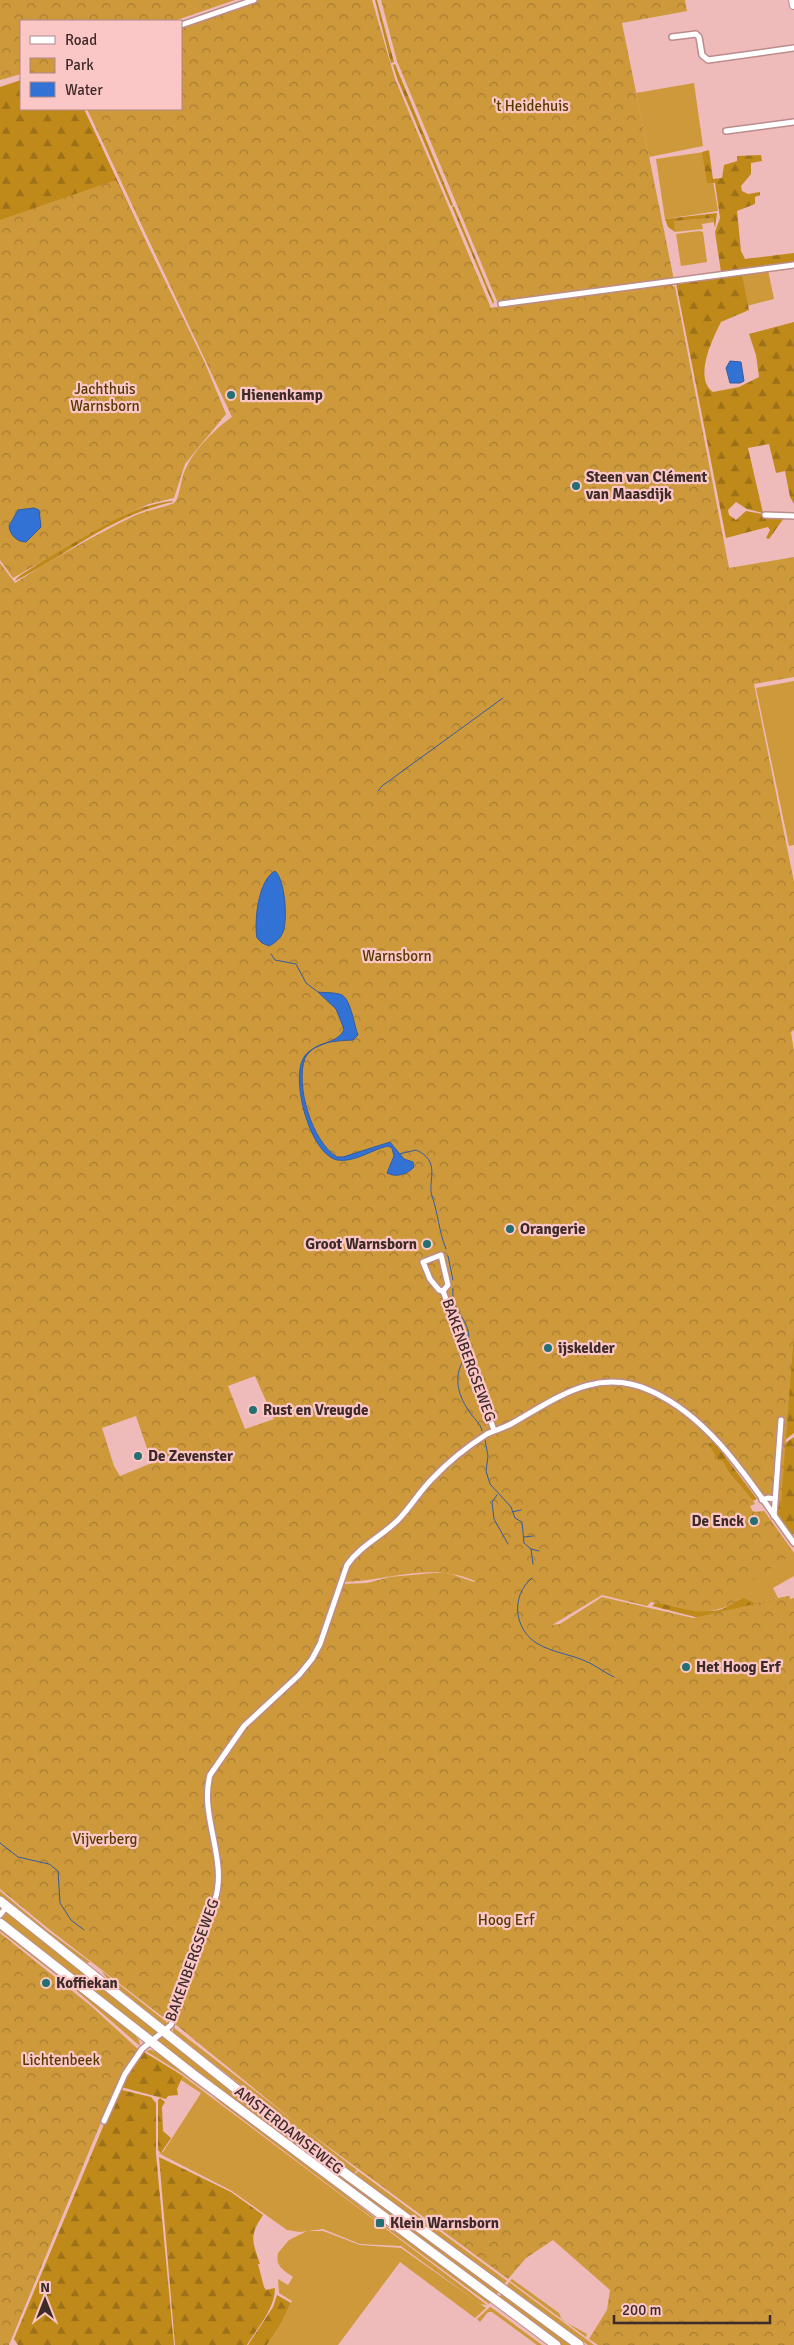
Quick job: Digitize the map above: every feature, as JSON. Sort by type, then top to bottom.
[{"type":"main road","points":[[793,0],[794,5]]},
{"type":"main road","name":"AMSTERDAMSEWEG","points":[[3,1904],[308,2146],[579,2345]]},
{"type":"main road","name":"AMSTERDAMSEWEG","points":[[0,1923],[151,2042],[355,2197],[556,2345]]},
{"type":"street","points":[[182,25],[254,0]]},
{"type":"street","points":[[672,37],[696,34],[699,38],[702,55],[708,60],[794,48]]},
{"type":"street","points":[[726,131],[794,122]]},
{"type":"street","points":[[501,304],[794,266]]},
{"type":"street","points":[[764,514],[794,516]]},
{"type":"street","name":"BAKENBERGSEWEG","points":[[441,1255],[448,1285],[443,1290],[439,1290],[434,1286],[423,1262],[441,1255]]},
{"type":"street","name":"BAKENBERGSEWEG","points":[[443,1290],[494,1430]]},
{"type":"street","name":"BAKENBERGSEWEG","points":[[104,2121],[125,2074],[141,2051],[172,2022],[219,1886],[208,1814],[208,1783],[214,1767],[244,1726],[292,1682],[312,1659],[320,1644],[348,1565],[354,1555],[398,1520],[440,1472],[494,1430],[510,1424],[573,1389],[599,1382],[627,1382],[657,1394],[700,1424],[729,1456],[793,1540]]},
{"type":"street","points":[[774,1516],[781,1420]]},
{"type":"street","points":[[762,1500],[768,1498],[775,1499]]},
{"type":"street","name":"AMSTERDAMSEWEG","points":[[0,1915],[3,1904]]},
{"type":"green space","points":[[0,0],[235,0],[177,20],[20,20],[20,74],[0,80]]},
{"type":"green space","name":"Warnsborn","points":[[258,0],[372,0],[395,79],[491,308],[670,284],[675,287],[729,568],[794,557],[794,677],[754,684],[794,882],[794,1030],[791,1032],[794,1052],[794,1334],[781,1502],[762,1496],[717,1440],[708,1444],[718,1460],[722,1461],[729,1473],[755,1504],[750,1506],[753,1512],[764,1511],[794,1553],[732,1594],[735,1603],[722,1608],[711,1611],[693,1611],[651,1602],[647,1606],[602,1595],[552,1625],[560,1624],[602,1597],[693,1618],[789,1596],[790,1599],[794,1598],[794,2345],[598,2345],[589,2339],[607,2310],[610,2290],[553,2240],[526,2258],[508,2279],[300,2126],[175,2024],[221,1886],[210,1814],[212,1775],[227,1749],[245,1726],[286,1689],[313,1660],[343,1584],[367,1583],[390,1577],[433,1573],[408,1574],[340,1582],[324,1631],[306,1665],[287,1687],[237,1733],[216,1760],[209,1776],[205,1802],[218,1884],[215,1898],[172,2021],[168,2021],[0,1889],[0,563],[15,583],[74,548],[138,514],[174,503],[178,497],[184,472],[190,461],[212,433],[232,417],[87,110],[182,110],[182,26]],"holes":[[[255,1376],[274,1419],[245,1429],[228,1386]],[[136,1416],[152,1463],[120,1476],[114,1466],[102,1428]],[[452,1575],[457,1575],[474,1582]]]},
{"type":"green space","points":[[375,0],[377,0],[394,62],[391,63]]},
{"type":"green space","name":"'t Heidehuis","points":[[381,0],[685,0],[687,11],[622,23],[674,280],[499,303],[397,61]]},
{"type":"green space","points":[[395,64],[453,205],[451,206],[397,78],[393,65]]},
{"type":"green space","points":[[20,80],[20,110],[84,110],[191,338],[0,298],[0,87]]},
{"type":"green space","points":[[694,83],[703,146],[649,157],[636,93]]},
{"type":"green space","points":[[709,150],[713,179],[722,178],[724,165],[737,161],[737,156],[761,155],[762,161],[751,163],[751,174],[741,186],[742,191],[748,194],[760,192],[760,195],[755,197],[755,204],[737,211],[741,251],[745,259],[794,253],[794,264],[721,272],[715,232],[720,218],[715,183],[707,183],[702,152]]},
{"type":"green space","points":[[704,152],[708,182],[713,181],[718,211],[665,219],[656,159]]},
{"type":"green space","name":"Jachthuis Warnsborn","points":[[116,180],[204,361],[226,414],[185,464],[174,498],[149,504],[114,520],[13,578],[0,560],[0,220]]},
{"type":"green space","points":[[454,206],[494,302],[493,304],[452,207]]},
{"type":"green space","points":[[717,213],[715,228],[713,218],[674,221],[675,232],[668,227],[665,219]]},
{"type":"green space","points":[[713,218],[714,222],[702,224],[703,229],[675,232],[673,221]]},
{"type":"green space","points":[[703,232],[707,262],[681,266],[676,234]]},
{"type":"green space","points":[[768,270],[774,299],[747,306],[742,274]]},
{"type":"green space","points":[[742,274],[749,310],[721,322],[706,358],[705,377],[707,386],[713,392],[739,387],[759,377],[756,355],[749,334],[794,322],[794,504],[790,497],[785,471],[776,473],[769,444],[748,448],[763,513],[747,509],[736,502],[728,510],[729,515],[736,520],[746,511],[784,518],[769,539],[766,538],[770,530],[768,527],[726,538],[676,283]]},
{"type":"green space","points":[[172,501],[111,525],[15,581],[36,565],[101,526],[137,510]]},
{"type":"green space","points":[[794,681],[794,845],[789,846],[756,688]]},
{"type":"green space","points":[[794,1302],[794,1433],[781,1443]]},
{"type":"green space","points":[[794,1437],[794,1534],[791,1536],[776,1516],[781,1446]]},
{"type":"green space","points":[[712,1439],[757,1499],[753,1501],[729,1473],[722,1461],[718,1461],[708,1444],[703,1442]]},
{"type":"green space","points":[[745,1508],[758,1513],[764,1511],[794,1553],[794,1576],[773,1588],[778,1598],[755,1603],[740,1599],[732,1604],[669,1606],[655,1603]]},
{"type":"green space","points":[[789,1596],[744,1607],[723,1624],[652,1606],[655,1603],[662,1603],[695,1610],[712,1611],[722,1609],[744,1598],[755,1603]]},
{"type":"green space","points":[[0,1891],[48,1931],[90,1962],[87,1963],[32,1923],[31,1919],[0,1897]]},
{"type":"green space","points":[[8,1911],[160,2032],[153,2038],[1,1920]]},
{"type":"green space","points":[[0,1927],[134,2034],[139,2040],[140,2046],[72,1987],[0,1931]]},
{"type":"green space","name":"Lichtenbeek","points":[[0,1933],[91,2006],[139,2050],[116,2086],[9,2345],[0,2345]]},
{"type":"green space","points":[[102,1971],[169,2024],[165,2026],[107,1979]]},
{"type":"green space","points":[[173,2027],[357,2170],[354,2174],[173,2032]]},
{"type":"green space","points":[[162,2033],[499,2290],[496,2296],[364,2201],[155,2040]]},
{"type":"green space","points":[[146,2051],[157,2052],[213,2097],[238,2111],[387,2227],[406,2238],[491,2301],[489,2304],[359,2208],[184,2075]]},
{"type":"green space","points":[[144,2052],[183,2076],[177,2089],[178,2095],[168,2096],[166,2099],[121,2087]]},
{"type":"green space","points":[[183,2076],[487,2305],[480,2304],[401,2246],[360,2244],[323,2229],[300,2232],[287,2230],[232,2191],[159,2153],[163,2152],[201,2093],[181,2080]]},
{"type":"green space","points":[[122,2090],[151,2097],[156,2103],[156,2154],[174,2345],[18,2345],[14,2339],[118,2091]]},
{"type":"green space","points":[[160,2098],[165,2102],[162,2107],[163,2131],[171,2138],[161,2153],[158,2150],[158,2100]]},
{"type":"green space","points":[[159,2157],[231,2192],[263,2215],[253,2238],[264,2287],[266,2290],[275,2288],[269,2311],[247,2345],[175,2345]]},
{"type":"green space","points":[[358,2171],[507,2281],[504,2284],[355,2175]]},
{"type":"green space","points":[[307,2231],[323,2231],[360,2245],[401,2248],[486,2308],[475,2318],[400,2262],[338,2345],[267,2345],[282,2322],[292,2301],[279,2293],[278,2279],[288,2285],[293,2277],[283,2270],[279,2264],[278,2253],[289,2240]]},
{"type":"green space","points":[[512,2279],[559,2313],[562,2319],[510,2281]]},
{"type":"green space","points":[[509,2282],[594,2345],[588,2345],[507,2286]]},
{"type":"green space","points":[[502,2293],[574,2345],[561,2345],[498,2299]]},
{"type":"green space","points":[[277,2295],[291,2303],[282,2322],[267,2345],[248,2345],[273,2307]]},
{"type":"green space","points":[[490,2307],[542,2345],[537,2345],[492,2312],[488,2312],[480,2322],[477,2319]]},
{"type":"green space","points":[[566,2322],[587,2334],[586,2337]]},
{"type":"water","points":[[730,361],[741,362],[744,381],[730,383],[726,368]]},
{"type":"water","points":[[34,508],[39,510],[41,527],[26,542],[20,541],[12,535],[9,526],[18,510]]},
{"type":"water","points":[[275,871],[281,882],[285,900],[285,926],[278,940],[269,946],[257,938],[256,922],[261,892],[269,876]]},
{"type":"water","points":[[318,992],[336,993],[345,998],[350,1007],[358,1035],[353,1040],[326,1043],[337,1038],[344,1029],[336,1009]]},
{"type":"water","points":[[314,1049],[305,1058],[302,1069],[302,1083],[304,1097],[313,1126],[328,1150],[337,1157],[343,1157],[390,1142],[404,1159],[413,1162],[414,1167],[398,1175],[387,1173],[394,1156],[392,1148],[388,1146],[350,1160],[337,1160],[327,1155],[311,1131],[305,1116],[299,1083],[303,1059],[307,1053]]},
{"type":"waterway","points":[[378,791],[382,786],[503,698]]},
{"type":"waterway","points":[[271,954],[275,960],[296,964],[306,983],[318,992]]},
{"type":"waterway","points":[[399,1154],[416,1150],[429,1160],[432,1172],[432,1196],[446,1249]]},
{"type":"waterway","points":[[448,1256],[453,1280]]},
{"type":"waterway","points":[[453,1289],[455,1305],[468,1331],[467,1348]]},
{"type":"waterway","points":[[464,1359],[458,1373],[460,1395],[482,1431]]},
{"type":"waterway","points":[[485,1440],[488,1456],[486,1471],[490,1484],[511,1507],[515,1518],[522,1522],[524,1543],[531,1549],[533,1564]]},
{"type":"waterway","points":[[497,1495],[492,1502],[494,1519],[508,1544]]},
{"type":"waterway","points":[[512,1512],[521,1510]]},
{"type":"waterway","points":[[524,1537],[533,1536]]},
{"type":"waterway","points":[[531,1549],[539,1551]]},
{"type":"waterway","points":[[532,1578],[525,1585],[518,1603],[520,1622],[530,1638],[549,1649],[587,1662],[614,1677]]},
{"type":"waterway","points":[[0,1843],[18,1857],[49,1864],[58,1871],[60,1903],[71,1920],[84,1930]]},
{"type":"place","name":"Hienenkamp","points":[[231,395]]},
{"type":"place","name":"Steen van Clément van Maasdijk","points":[[576,486]]},
{"type":"place","name":"Orangerie","points":[[510,1229]]},
{"type":"place","name":"Groot Warnsborn","points":[[427,1244]]},
{"type":"place","name":"ijskelder","points":[[548,1348]]},
{"type":"place","name":"Rust en Vreugde","points":[[253,1410]]},
{"type":"place","name":"De Zevenster","points":[[138,1456]]},
{"type":"place","name":"De Enck","points":[[754,1521]]},
{"type":"place","name":"Het Hoog Erf","points":[[686,1667]]},
{"type":"place","name":"Koffiekan","points":[[46,1983]]},
{"type":"place","name":"Klein Warnsborn","points":[[380,2223]]},
{"type":"park label","name":"Vijverberg","points":[[105,1839]]},
{"type":"park label","name":"Hoog Erf","points":[[506,1920]]}]
